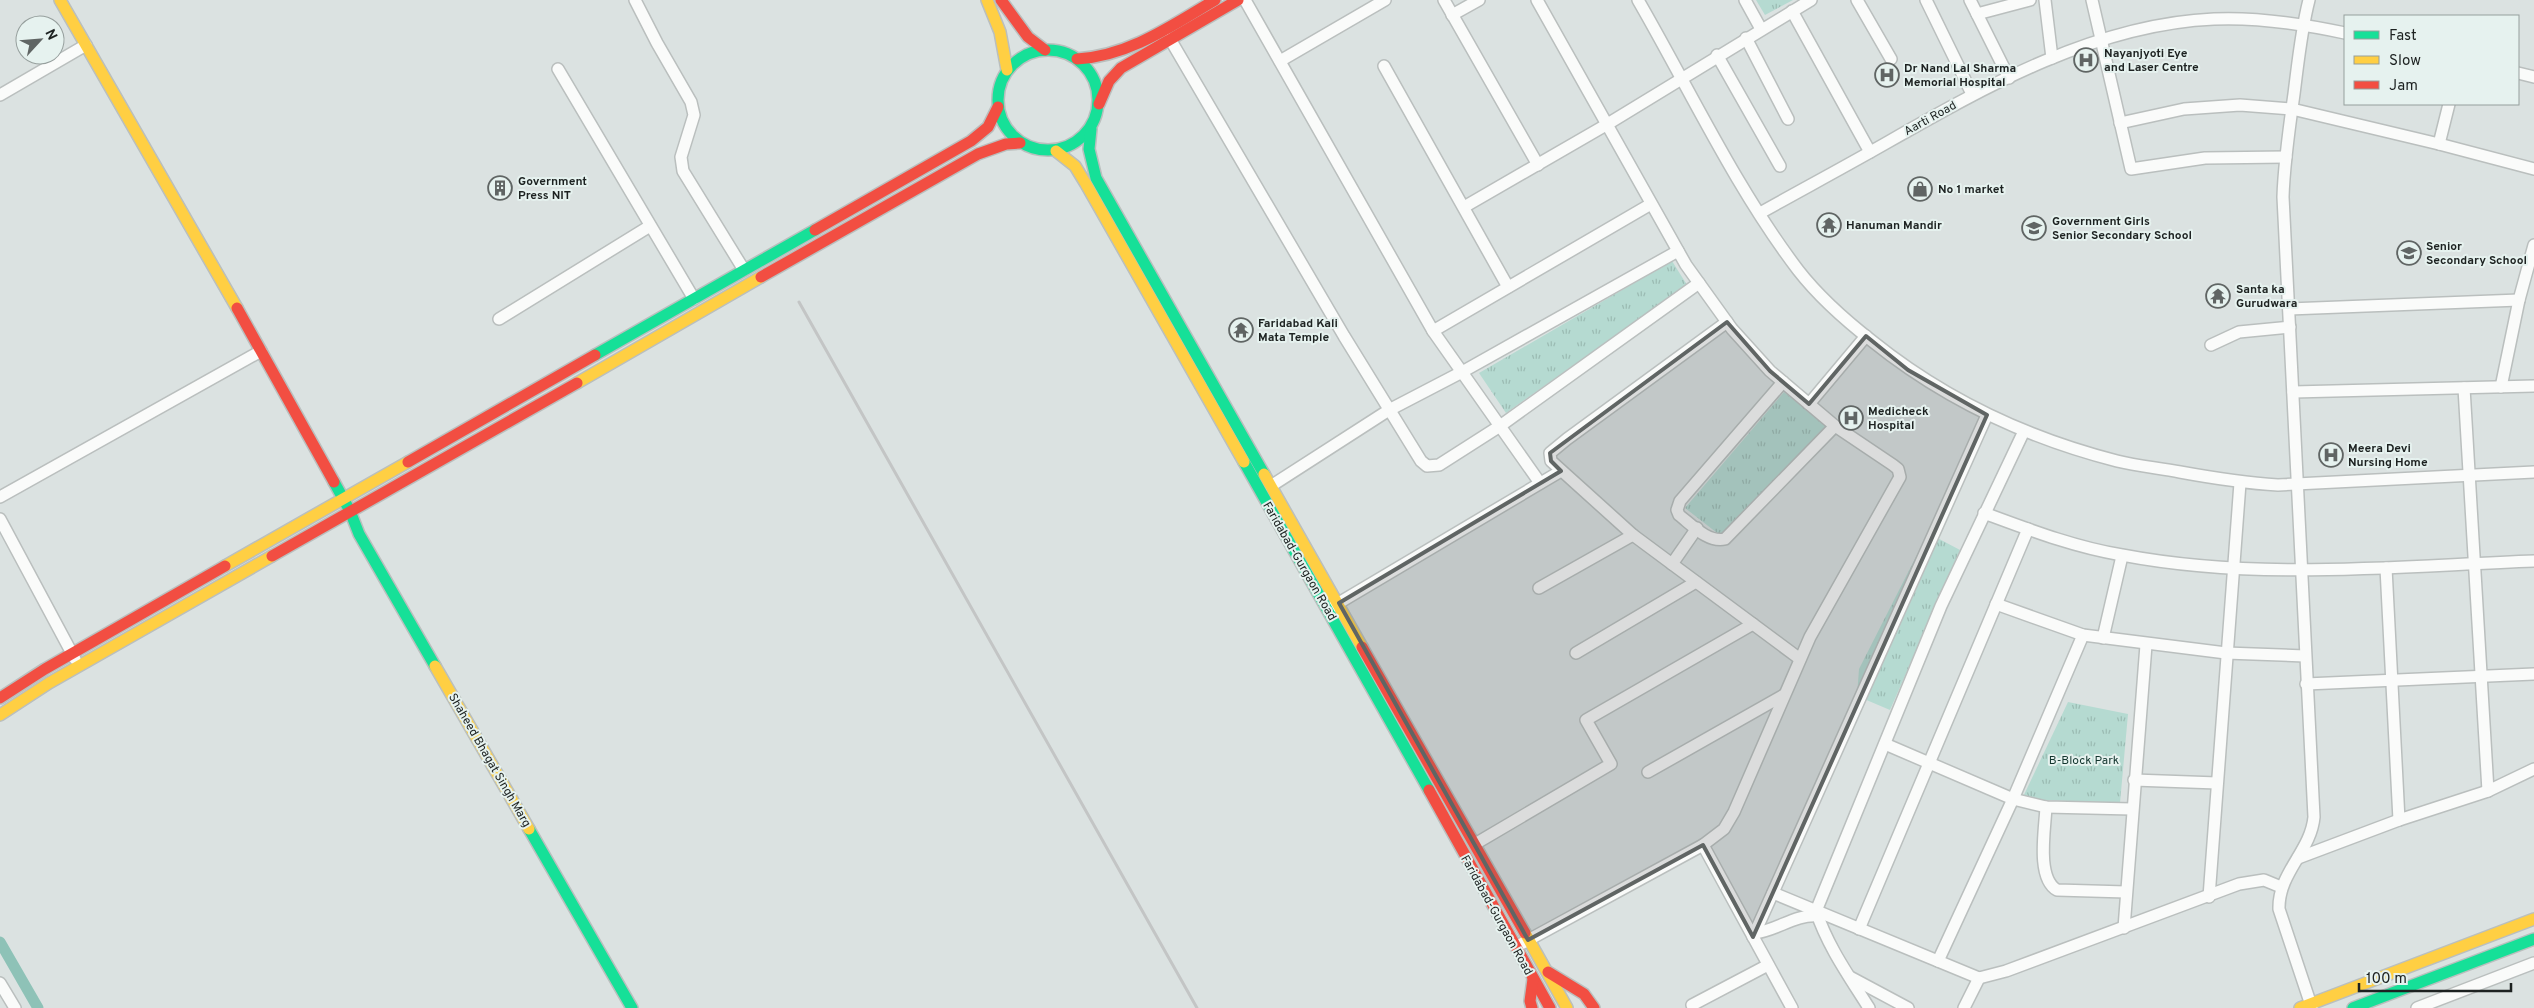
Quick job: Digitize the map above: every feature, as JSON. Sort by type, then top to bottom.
[{"type":"street","name":"Shaheed Bhagat Singh Marg","points":[[60,0],[261,352],[350,511],[359,534],[632,1008]]},
{"type":"street","points":[[635,0],[691,102],[694,115],[681,157],[683,171],[744,270]]},
{"type":"street","points":[[987,0],[1000,32],[1007,70]]},
{"type":"street","points":[[1001,0],[1028,37],[1045,50]]},
{"type":"street","points":[[1077,59],[1108,57],[1128,49],[1215,0]]},
{"type":"street","points":[[1098,108],[1098,92],[1091,73],[1077,59],[1059,51],[1045,50],[1021,57],[1007,70],[999,89],[998,107],[1005,128],[1020,143],[1037,150],[1056,151],[1076,144],[1091,129],[1109,81],[1118,71],[1170,38],[1238,0]]},
{"type":"street","points":[[1245,0],[1433,331],[1540,483]]},
{"type":"street","points":[[1280,60],[1385,0]]},
{"type":"street","points":[[1444,0],[1538,165]]},
{"type":"street","points":[[1452,15],[1479,0]]},
{"type":"street","points":[[1515,947],[1703,845],[1724,829],[1734,812],[1810,637],[1900,477],[1898,470],[1893,465],[1835,426],[1783,382],[1726,322],[1678,251],[1650,204],[1538,0]]},
{"type":"street","points":[[1638,0],[1760,213],[1804,276],[1825,301],[1908,370],[1986,416],[2024,431],[2117,461],[2240,483],[2278,485],[2534,472]]},
{"type":"street","points":[[1745,0],[1761,29]]},
{"type":"street","points":[[1464,207],[1606,125],[1717,55],[1812,0]]},
{"type":"street","points":[[1858,0],[1891,59]]},
{"type":"street","points":[[1926,0],[1972,94]]},
{"type":"street","points":[[1970,0],[2009,78]]},
{"type":"street","points":[[1977,14],[2006,3],[2030,0]]},
{"type":"street","points":[[2045,0],[2052,58]]},
{"type":"street","points":[[2092,0],[2100,42],[2131,169],[2205,158],[2286,157]]},
{"type":"street","points":[[2309,0],[2303,24],[2286,157],[2283,197],[2314,817],[2309,839],[2281,887],[2279,909],[2308,1007],[2534,919]]},
{"type":"street","points":[[1792,11],[1870,152]]},
{"type":"street","name":"Aarti Road","points":[[1760,213],[1972,94],[2052,58],[2144,28],[2206,20],[2303,24],[2344,33]]},
{"type":"street","points":[[1170,38],[1344,336],[1421,461],[1427,466],[1439,465],[1500,426],[1699,283]]},
{"type":"street","points":[[1746,38],[1788,119]]},
{"type":"street","points":[[0,95],[86,45]]},
{"type":"street","points":[[1717,55],[1780,166]]},
{"type":"street","points":[[1384,66],[1508,287]]},
{"type":"street","points":[[558,68],[694,299]]},
{"type":"street","points":[[2519,73],[2534,77]]},
{"type":"street","points":[[2120,123],[2199,108],[2240,105],[2292,109],[2440,144],[2534,170]]},
{"type":"street","points":[[2440,144],[2449,105]]},
{"type":"street","points":[[0,698],[72,654],[342,498],[971,142],[988,127],[998,107]]},
{"type":"street","name":"Faridabad-Gurgaon Road","points":[[1091,129],[1089,149],[1096,178],[1568,1008]]},
{"type":"street","points":[[0,714],[79,666],[978,154],[1006,144],[1020,143]]},
{"type":"street","name":"Faridabad-Gurgaon Road","points":[[1056,151],[1075,166],[1086,184],[1328,609],[1550,1008]]},
{"type":"street","points":[[1433,331],[1650,204]]},
{"type":"street","points":[[499,319],[650,226]]},
{"type":"street","points":[[2501,387],[2519,300],[2534,245]]},
{"type":"street","points":[[1271,486],[1389,410],[1462,372],[1678,251]]},
{"type":"street","points":[[2289,309],[2519,300]]},
{"type":"street","points":[[1726,322],[1550,453],[1551,461],[1633,535],[1800,659]]},
{"type":"street","points":[[2211,345],[2239,332],[2290,327]]},
{"type":"street","points":[[1809,404],[1866,336]]},
{"type":"street","points":[[0,497],[261,352]]},
{"type":"street","points":[[1783,382],[1680,501],[1677,510],[1679,515],[1714,540],[1725,538],[1835,426]]},
{"type":"street","points":[[2293,392],[2534,386]]},
{"type":"street","points":[[2464,388],[2488,791]]},
{"type":"street","points":[[1754,935],[1986,416]]},
{"type":"street","points":[[1869,1008],[1847,976],[1825,935],[1817,914],[1942,606],[2024,431]]},
{"type":"street","points":[[1328,609],[1561,471]]},
{"type":"street","points":[[2209,897],[2240,483]]},
{"type":"street","points":[[1984,513],[2064,542],[2122,556],[2234,570],[2386,568],[2534,561]]},
{"type":"street","points":[[0,519],[79,666]]},
{"type":"street","points":[[1672,564],[1697,528]]},
{"type":"street","points":[[1860,929],[2028,529]]},
{"type":"street","points":[[1539,588],[1633,535]]},
{"type":"street","points":[[2103,638],[2122,556]]},
{"type":"street","points":[[2386,568],[2399,820]]},
{"type":"street","points":[[1576,653],[1696,582]]},
{"type":"street","points":[[1996,604],[2083,635],[2146,645],[2226,653],[2305,656]]},
{"type":"street","points":[[1475,844],[1611,764],[1586,720],[1753,624]]},
{"type":"street","points":[[1938,961],[2013,799],[2083,635]]},
{"type":"street","points":[[2124,928],[2134,780],[2146,645]]},
{"type":"street","points":[[2306,684],[2534,674]]},
{"type":"street","points":[[1648,772],[1784,695]]},
{"type":"street","points":[[1885,744],[2013,799],[2046,807],[2132,809]]},
{"type":"street","points":[[2298,858],[2399,820],[2488,791],[2534,769]]},
{"type":"street","points":[[2134,780],[2217,783]]},
{"type":"street","points":[[2046,807],[2044,866],[2046,880],[2050,886],[2057,890],[2126,892]]},
{"type":"street","points":[[1703,845],[1754,935],[1792,1008]]},
{"type":"street","points":[[1773,893],[1817,914],[1860,929],[1979,978],[2006,971],[2256,880],[2264,880],[2281,887]]},
{"type":"street","points":[[1754,935],[1768,931],[1800,916],[1817,914]]},
{"type":"street","points":[[2353,1008],[2534,939]]},
{"type":"street","points":[[2417,1008],[2534,963]]},
{"type":"street","points":[[1692,1005],[1768,965]]},
{"type":"street","points":[[1547,972],[1584,994],[1594,1008]]},
{"type":"street","points":[[1847,976],[1908,1008]]},
{"type":"street","points":[[1964,1008],[1979,978]]},
{"type":"street","points":[[1532,1008],[1530,1001],[1533,979]]},
{"type":"street","points":[[0,983],[15,1008]]},
{"type":"highlighted area","points":[[1727,322],[1770,371],[1809,404],[1866,336],[1908,370],[1987,415],[1753,937],[1703,845],[1528,940],[1339,603],[1561,471],[1551,461],[1550,453]]},
{"type":"green space","points":[[1756,0],[1793,0],[1765,15]]},
{"type":"green space","points":[[1672,261],[1687,285],[1506,413],[1479,373]]},
{"type":"green space","points":[[1784,392],[1827,427],[1721,536],[1685,508]]},
{"type":"green space","points":[[1928,533],[1960,550],[1890,710],[1857,696],[1859,669]]},
{"type":"green space","name":"B-Block Park","points":[[2068,702],[2128,714],[2120,803],[2022,799]]},
{"type":"waterway","points":[[0,942],[38,1008]]},
{"type":"railway","points":[[799,302],[1197,1008]]},
{"type":"traffic: fast","points":[[1048,50],[1067,54],[1084,64],[1094,81],[1098,100],[1094,119],[1084,136],[1067,146],[1048,150],[1029,146],[1012,136],[1002,119],[998,100],[1002,81],[1012,64],[1029,54],[1048,50]]},
{"type":"traffic: fast","points":[[1091,129],[1089,149],[1096,178],[1264,474]]},
{"type":"traffic: fast","points":[[595,355],[815,230]]},
{"type":"traffic: fast","points":[[1244,462],[1429,790]]},
{"type":"traffic: fast","points":[[334,482],[350,511],[359,534],[435,666]]},
{"type":"traffic: fast","points":[[529,829],[632,1008]]},
{"type":"traffic: fast","points":[[2353,1008],[2534,939]]},
{"type":"traffic: slow","points":[[60,0],[237,308]]},
{"type":"traffic: slow","points":[[987,0],[1000,32],[1007,70]]},
{"type":"traffic: slow","points":[[1056,151],[1075,166],[1086,184],[1244,462]]},
{"type":"traffic: slow","points":[[577,383],[761,277]]},
{"type":"traffic: slow","points":[[225,566],[408,462]]},
{"type":"traffic: slow","points":[[1264,474],[1362,647]]},
{"type":"traffic: slow","points":[[0,715],[49,683],[272,556]]},
{"type":"traffic: slow","points":[[435,666],[529,829]]},
{"type":"traffic: slow","points":[[2300,1008],[2534,919]]},
{"type":"traffic: slow","points":[[1525,933],[1567,1008]]},
{"type":"traffic: jam","points":[[1001,0],[1028,37],[1045,50]]},
{"type":"traffic: jam","points":[[1077,59],[1096,57],[1132,46],[1166,29],[1215,0]]},
{"type":"traffic: jam","points":[[1099,104],[1109,81],[1121,68],[1238,0]]},
{"type":"traffic: jam","points":[[815,230],[971,141],[988,127],[998,107]]},
{"type":"traffic: jam","points":[[761,277],[978,154],[1006,144],[1020,143]]},
{"type":"traffic: jam","points":[[237,308],[334,482]]},
{"type":"traffic: jam","points":[[408,462],[595,355]]},
{"type":"traffic: jam","points":[[272,556],[577,383]]},
{"type":"traffic: jam","points":[[0,698],[45,669],[225,566]]},
{"type":"traffic: jam","points":[[1362,647],[1525,933]]},
{"type":"traffic: jam","points":[[1429,790],[1550,1008]]},
{"type":"traffic: jam","points":[[1548,972],[1584,994],[1594,1008]]},
{"type":"traffic: jam","points":[[1532,1008],[1530,1001],[1533,979]]},
{"type":"place","name":"Nayanjyoti Eye and Laser Centre","points":[[2086,60]]},
{"type":"place","name":"Dr Nand Lal Sharma Memorial Hospital","points":[[1887,75]]},
{"type":"place","name":"Government Press NIT","points":[[500,188]]},
{"type":"place","name":"No 1 market","points":[[1920,189]]},
{"type":"place","name":"Hanuman Mandir","points":[[1829,225]]},
{"type":"place","name":"Government Girls Senior Secondary School","points":[[2034,228]]},
{"type":"place","name":"Senior Secondary School","points":[[2409,253]]},
{"type":"place","name":"Santa ka Gurudwara","points":[[2218,296]]},
{"type":"place","name":"Faridabad Kali Mata Temple","points":[[1241,330]]},
{"type":"place","name":"Medicheck Hospital","points":[[1851,418]]},
{"type":"place","name":"Meera Devi Nursing Home","points":[[2331,455]]}]
